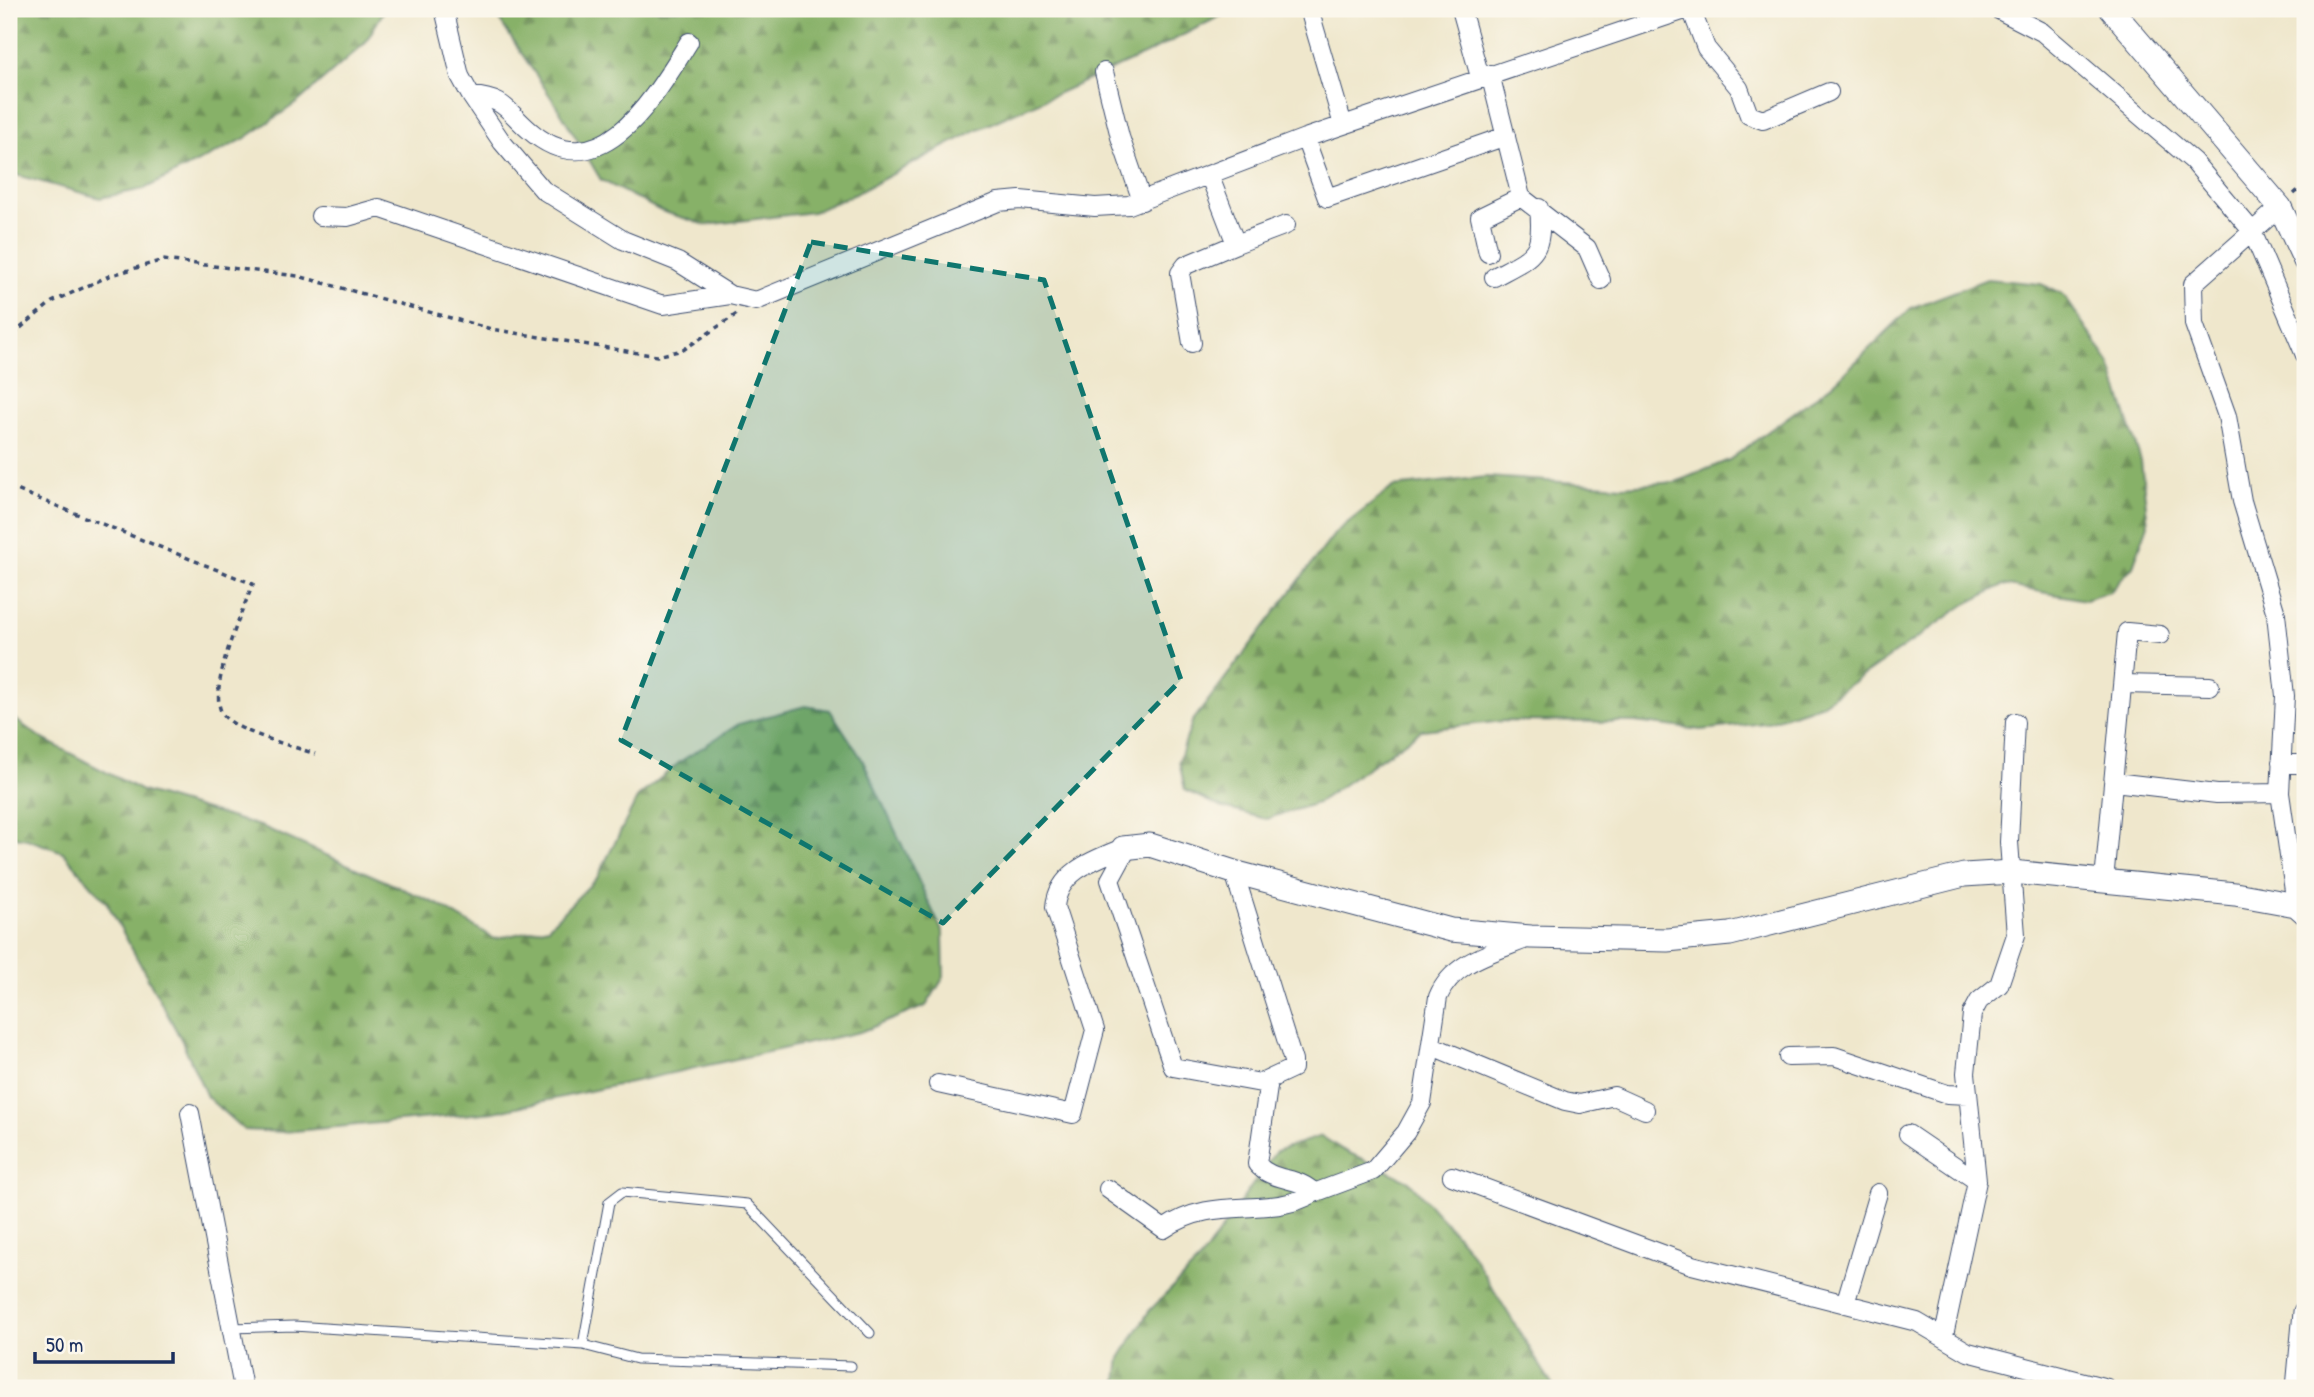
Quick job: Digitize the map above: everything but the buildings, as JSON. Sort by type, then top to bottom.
[{"type":"street","points":[[444,9],[460,76],[502,142],[543,190],[623,240],[678,262],[730,295],[756,301],[998,202],[1020,200],[1095,207],[1129,205],[1210,177],[1305,138],[1485,75],[1689,9],[1706,48],[1739,88],[1749,115],[1763,120],[1829,92]]},
{"type":"street","points":[[1309,9],[1343,125]]},
{"type":"street","points":[[1461,9],[1506,136],[1521,197],[1539,208],[1587,248],[1601,280]]},
{"type":"street","points":[[1997,9],[2042,32],[2193,161],[2252,231],[2305,355]]},
{"type":"street","points":[[2111,9],[2280,207],[2305,261]]},
{"type":"street","points":[[471,96],[494,98],[511,109],[529,130],[555,147],[592,147],[616,137],[633,122],[652,100],[690,42]]},
{"type":"street","points":[[1104,72],[1120,137],[1142,201]]},
{"type":"street","points":[[1305,138],[1327,198],[1506,136]]},
{"type":"street","points":[[1210,177],[1237,244]]},
{"type":"street","points":[[1488,253],[1480,217],[1521,197]]},
{"type":"street","points":[[938,1084],[1073,1114],[1095,1030],[1055,907],[1056,893],[1066,878],[1091,861],[1125,847],[1150,845],[1234,872],[1451,930],[1531,937],[1667,940],[1730,934],[1965,875],[2012,872],[2235,894],[2301,909],[2280,793],[2285,696],[2276,614],[2242,501],[2227,416],[2194,324],[2193,284],[2280,207]]},
{"type":"street","points":[[320,216],[347,217],[379,208],[663,304],[730,295]]},
{"type":"street","points":[[1494,276],[1536,250],[1542,236],[1539,208]]},
{"type":"street","points":[[1192,343],[1180,272],[1186,265],[1286,225]]},
{"type":"street","points":[[2104,881],[2127,632],[2160,635]]},
{"type":"street","points":[[2123,684],[2210,687]]},
{"type":"street","points":[[1944,1335],[1977,1181],[1966,1073],[1972,1014],[1979,1001],[1999,985],[2016,935],[2008,842],[2015,722]]},
{"type":"street","points":[[2281,762],[2305,765]]},
{"type":"street","points":[[2114,782],[2217,794],[2280,793]]},
{"type":"street","points":[[1125,847],[1110,880],[1173,1067],[1261,1083],[1293,1068],[1293,1061],[1234,872]]},
{"type":"street","points":[[1108,1189],[1164,1229],[1180,1217],[1202,1210],[1299,1202],[1314,1193],[1373,1171],[1406,1132],[1422,1103],[1438,997],[1445,980],[1460,967],[1531,937]]},
{"type":"street","points":[[1432,1046],[1565,1101],[1580,1104],[1614,1096],[1645,1110]]},
{"type":"street","points":[[1788,1057],[1834,1056],[1947,1094],[1968,1095]]},
{"type":"street","points":[[1269,1080],[1257,1164],[1266,1175],[1306,1183],[1314,1193]]},
{"type":"street","points":[[190,1113],[243,1388]]},
{"type":"street","points":[[1908,1134],[1977,1181]]},
{"type":"street","points":[[1452,1176],[1692,1265],[1917,1322],[1944,1335],[1968,1352],[2107,1388]]},
{"type":"street","points":[[1844,1304],[1878,1193]]},
{"type":"street","points":[[2298,1388],[2305,1312]]},
{"type":"lane","points":[[583,1345],[609,1202],[622,1192],[747,1205],[870,1333]]},
{"type":"lane","points":[[231,1328],[294,1326],[583,1345],[637,1359],[850,1366]]},
{"type":"path","points":[[9,344],[18,330],[52,302],[109,276],[163,260],[298,276],[491,329],[657,356],[683,350],[756,301]]},
{"type":"path","points":[[9,486],[253,584],[222,669],[217,699],[222,716],[234,724],[315,754]]},
{"type":"highlighted area","points":[[811,242],[1044,280],[1181,680],[943,923],[621,740]]},
{"type":"green space","points":[[9,9],[385,9],[365,43],[298,102],[244,139],[144,189],[100,198],[9,173]]},
{"type":"green space","points":[[492,9],[1234,9],[1146,54],[976,130],[853,195],[813,212],[706,225],[661,211],[601,180],[560,111]]},
{"type":"green space","points":[[1987,279],[2041,284],[2063,294],[2110,364],[2141,461],[2148,525],[2133,566],[2110,592],[2085,600],[2003,585],[1966,604],[1820,705],[1765,723],[1701,730],[1635,722],[1504,721],[1422,730],[1317,803],[1266,819],[1220,807],[1185,790],[1179,761],[1192,722],[1336,532],[1393,487],[1487,477],[1623,486],[1676,482],[1729,460],[1833,384],[1911,308]]},
{"type":"green space","points":[[805,706],[830,710],[862,759],[943,933],[944,977],[926,1006],[860,1032],[494,1112],[284,1132],[244,1130],[207,1097],[182,1041],[107,903],[63,852],[27,839],[9,836],[9,715],[41,738],[142,791],[263,827],[439,905],[495,939],[548,927],[597,878],[638,797],[681,761],[739,724]]},
{"type":"green space","points":[[1321,1136],[1343,1150],[1409,1181],[1468,1248],[1554,1388],[1116,1388],[1120,1358],[1149,1311],[1200,1260],[1276,1151]]}]
